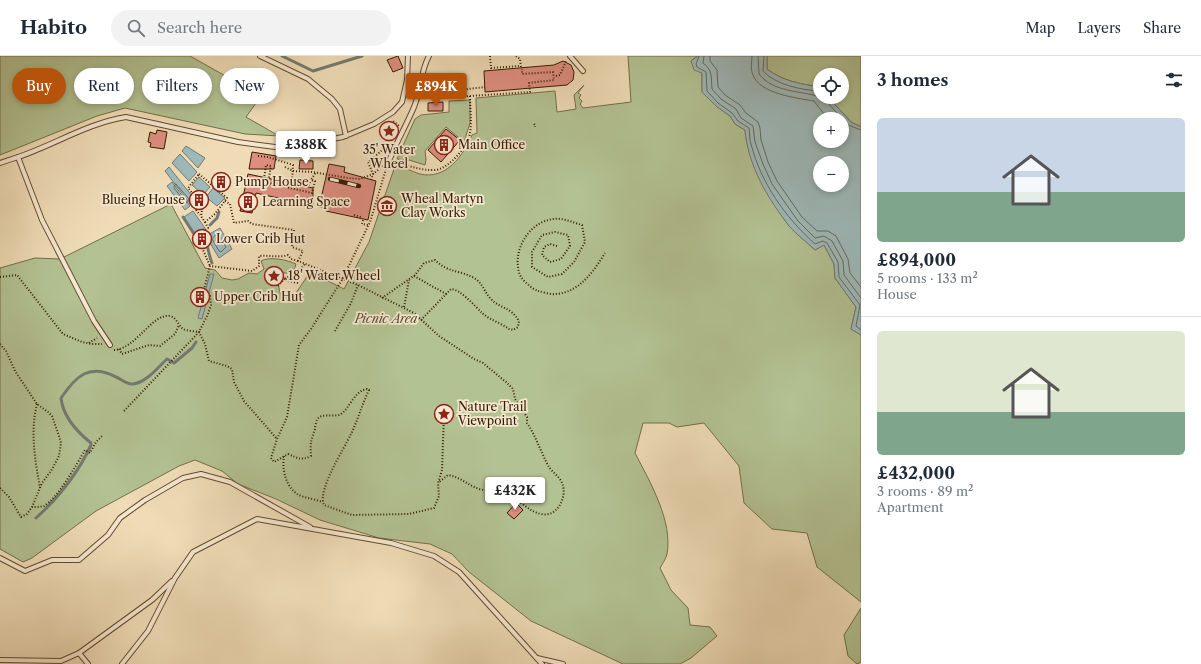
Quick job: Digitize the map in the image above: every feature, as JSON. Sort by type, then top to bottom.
[{"type":"lane","points":[[260,56],[308,79],[332,99],[340,109],[344,120],[346,136]]},
{"type":"lane","points":[[0,163],[94,125],[126,117],[238,142],[276,147],[289,147],[346,136],[374,124],[393,112],[402,102],[407,80],[408,56]]},
{"type":"lane","points":[[389,162],[414,106],[424,64],[429,56]]},
{"type":"lane","points":[[570,56],[583,71]]},
{"type":"lane","points":[[18,157],[42,220],[94,321],[110,345]]},
{"type":"lane","points":[[0,558],[25,571],[52,560],[79,560],[108,535],[120,518],[145,500],[183,478],[201,474],[230,482],[313,530]]},
{"type":"lane","points":[[122,664],[148,631],[175,578],[193,552],[257,519],[391,543],[434,556],[459,572],[542,664]]},
{"type":"lane","points":[[0,660],[61,661],[79,653],[152,600],[175,578]]},
{"type":"lane","points":[[79,653],[88,664]]},
{"type":"lane","points":[[536,658],[563,664]]},
{"type":"path","points":[[490,56],[491,68],[521,67]]},
{"type":"path","points":[[454,91],[455,97],[530,92],[530,83],[554,80],[553,72],[522,74],[520,59],[516,56]]},
{"type":"path","points":[[556,76],[560,75],[566,62]]},
{"type":"path","points":[[417,94],[485,87]]},
{"type":"path","points":[[389,162],[423,170],[438,169],[449,164],[464,146],[469,137],[470,96]]},
{"type":"path","points":[[390,125],[394,122],[403,129]]},
{"type":"path","points":[[371,180],[373,174],[368,162],[376,157],[389,144]]},
{"type":"path","points":[[258,156],[268,157],[293,165],[292,181],[309,185],[316,172]]},
{"type":"path","points":[[285,167],[293,171],[316,172],[360,179],[373,174],[389,162]]},
{"type":"path","points":[[322,502],[322,494],[331,472],[351,434],[369,390],[363,389],[338,416],[321,416],[317,419],[310,442],[311,456],[303,460],[299,460],[288,454],[274,462],[271,458],[277,439],[287,417],[299,345],[342,280],[368,225],[389,162]]},
{"type":"path","points":[[264,178],[266,165],[271,166],[268,183],[312,193],[315,180],[311,180]]},
{"type":"path","points":[[201,216],[204,199],[200,196],[196,198],[188,188],[199,174],[226,197],[225,200],[230,204],[234,224],[248,221],[252,224],[294,230],[292,247],[303,251],[298,261]]},
{"type":"path","points":[[205,222],[225,200]]},
{"type":"path","points":[[124,411],[199,332],[204,324],[211,305],[210,296],[203,294],[210,266],[197,236],[208,228],[196,210]]},
{"type":"path","points":[[354,215],[361,217]]},
{"type":"path","points":[[557,246],[550,244],[544,247],[542,255],[550,262],[561,259],[570,246],[568,235],[555,232],[542,235],[532,252],[532,267],[548,277],[562,274],[574,262],[585,242],[582,225],[561,219],[545,221],[527,233],[518,254],[519,274],[534,290],[555,295],[575,289],[592,274],[605,253]]},
{"type":"path","points":[[363,220],[362,224],[368,225]]},
{"type":"path","points":[[210,266],[252,270],[259,266],[259,256],[275,255],[280,257],[288,255],[291,259],[358,285],[382,298],[404,307],[438,336],[474,359],[483,363],[513,389],[515,399],[527,417],[528,423],[546,462],[551,471],[562,482],[564,489],[559,508],[551,514],[545,515],[534,512],[505,492],[472,487],[459,477],[448,475],[438,483]]},
{"type":"path","points":[[382,298],[414,276],[424,263],[435,260],[441,267],[472,276],[481,282],[492,300],[511,310],[520,321],[516,329],[509,329],[483,314],[456,289],[451,289],[421,320]]},
{"type":"path","points":[[278,286],[285,278],[296,274],[305,264]]},
{"type":"path","points":[[280,274],[288,281],[298,283]]},
{"type":"path","points":[[414,276],[447,294]]},
{"type":"path","points":[[404,307],[409,280]]},
{"type":"path","points":[[335,331],[347,310],[358,285]]},
{"type":"path","points":[[119,349],[122,354],[149,345],[160,346],[175,334],[179,325]]},
{"type":"path","points":[[199,332],[205,344],[209,361],[228,366],[232,369],[234,382],[244,401],[277,439]]},
{"type":"path","points":[[0,344],[6,351],[15,370],[37,404],[52,416],[58,429],[60,443],[59,456],[27,514],[21,517],[8,497],[0,488]]},
{"type":"path","points":[[37,404],[34,424],[35,460],[40,488]]},
{"type":"path","points":[[284,456],[283,466],[290,486],[298,494],[322,502],[324,505],[352,514],[409,514],[434,508],[439,496],[438,483],[442,470],[444,414]]},
{"type":"path","points":[[32,507],[42,507],[48,503],[66,480],[85,450],[90,453],[96,442],[102,436]]},
{"type":"green space","points":[[0,56],[190,56],[211,68],[142,68],[142,104],[212,104],[212,68],[220,73],[220,104],[255,104],[246,117],[279,136],[245,134],[125,108],[97,116],[0,155]]},
{"type":"green space","name":"Picnic Area","points":[[628,56],[697,56],[691,61],[702,73],[702,92],[716,106],[730,116],[735,124],[745,130],[750,156],[755,169],[775,206],[790,227],[815,250],[824,245],[834,264],[835,278],[856,307],[851,329],[861,335],[861,602],[817,567],[807,533],[772,529],[744,503],[739,466],[704,423],[677,427],[669,423],[643,423],[635,453],[659,502],[667,528],[667,554],[660,568],[671,590],[688,608],[690,625],[710,627],[717,636],[691,658],[680,664],[623,664],[531,621],[469,572],[452,554],[430,544],[379,538],[320,520],[276,499],[238,484],[222,471],[195,460],[179,466],[96,511],[32,558],[23,562],[0,549],[0,268],[35,258],[60,259],[171,204],[205,268],[215,270],[222,278],[232,280],[238,279],[249,273],[257,274],[264,269],[261,261],[278,259],[296,264],[294,270],[290,273],[276,273],[280,293],[294,296],[310,272],[344,289],[369,242],[394,169],[400,167],[420,174],[429,175],[446,170],[452,165],[464,151],[472,135],[477,133],[476,98],[555,91],[557,112],[576,109],[574,95],[584,85],[578,93],[581,95],[579,98],[582,101],[580,104],[583,108],[631,102]]},
{"type":"green space","points":[[767,56],[861,56],[861,127],[849,120],[849,112],[842,112],[834,104],[849,104],[849,68],[813,68],[813,86],[786,79],[767,69]]},
{"type":"green space","points":[[470,100],[470,123],[464,142],[446,127],[425,151],[425,165],[409,160],[397,159],[415,119],[421,115],[449,112],[449,101]]},
{"type":"green space","points":[[861,608],[861,662],[857,664],[848,656],[844,635]]},
{"type":"water","points":[[698,56],[767,56],[767,69],[773,73],[786,79],[813,86],[813,104],[834,104],[842,112],[813,112],[813,148],[849,148],[849,120],[861,127],[861,335],[851,329],[856,307],[835,278],[834,264],[824,245],[815,250],[790,227],[760,182],[750,156],[745,130],[735,124],[730,116],[716,106],[702,92],[702,73],[694,70],[691,61]]},
{"type":"water","points":[[186,146],[205,158],[198,168],[182,151]]},
{"type":"water","points":[[180,154],[197,172],[189,181],[172,163]]},
{"type":"water","points":[[169,167],[196,201],[191,205],[165,171]]},
{"type":"water","points":[[199,177],[210,187],[203,195],[192,185]]},
{"type":"water","points":[[172,182],[190,206],[185,210],[167,186]]},
{"type":"water","points":[[213,188],[225,198],[217,206],[206,197]]},
{"type":"water","points":[[193,211],[205,228],[195,234],[184,217]]},
{"type":"water","points":[[220,228],[232,249],[219,258],[206,236]]},
{"type":"water","points":[[210,274],[214,274],[202,319],[198,318]]},
{"type":"building","points":[[398,56],[403,68],[393,72],[387,60]]},
{"type":"building","points":[[563,61],[571,65],[574,72],[573,80],[567,85],[485,92],[484,71],[554,65]]},
{"type":"building","points":[[443,102],[443,111],[428,111],[428,103]]},
{"type":"building","name":"Main Office","points":[[446,129],[460,140],[441,162],[428,150]]},
{"type":"building","points":[[157,130],[167,132],[164,149],[150,147],[151,143],[148,142],[150,132],[156,134]]},
{"type":"building","points":[[252,152],[276,156],[274,169],[249,169]]},
{"type":"building","points":[[300,160],[313,161],[313,169],[299,169]]},
{"type":"building","points":[[329,164],[345,167],[344,172],[376,181],[368,220],[326,211],[327,209],[319,207]]},
{"type":"building","points":[[248,174],[313,188],[313,206],[256,193],[252,213],[240,211]]},
{"type":"building","points":[[516,503],[523,510],[514,519],[507,513]]},
{"type":"waterway","points":[[282,56],[313,71],[362,56]]},
{"type":"waterway","points":[[210,225],[217,218],[219,212]]},
{"type":"waterway","points":[[183,217],[194,234]]},
{"type":"waterway","points":[[199,237],[203,235],[205,238],[212,263]]},
{"type":"waterway","points":[[36,518],[67,484],[91,445],[91,443],[80,434],[71,423],[62,405],[61,398],[72,383],[84,374],[98,371],[118,378],[129,384],[138,383],[147,378],[167,359],[174,363],[192,348],[196,342]]},
{"type":"railway","points":[[330,179],[359,186]]},
{"type":"place","name":"35' Water Wheel","points":[[389,131]]},
{"type":"place","name":"Main Office","points":[[444,145]]},
{"type":"place","name":"Pump House","points":[[221,182]]},
{"type":"place","name":"Blueing House","points":[[199,200]]},
{"type":"place","name":"Learning Space","points":[[248,202]]},
{"type":"place","name":"Wheal Martyn Clay Works","points":[[387,206]]},
{"type":"place","name":"Lower Crib Hut","points":[[202,239]]},
{"type":"place","name":"18' Water Wheel","points":[[274,276]]},
{"type":"place","name":"Upper Crib Hut","points":[[200,297]]},
{"type":"place","name":"Nature Trail Viewpoint","points":[[444,414]]}]
